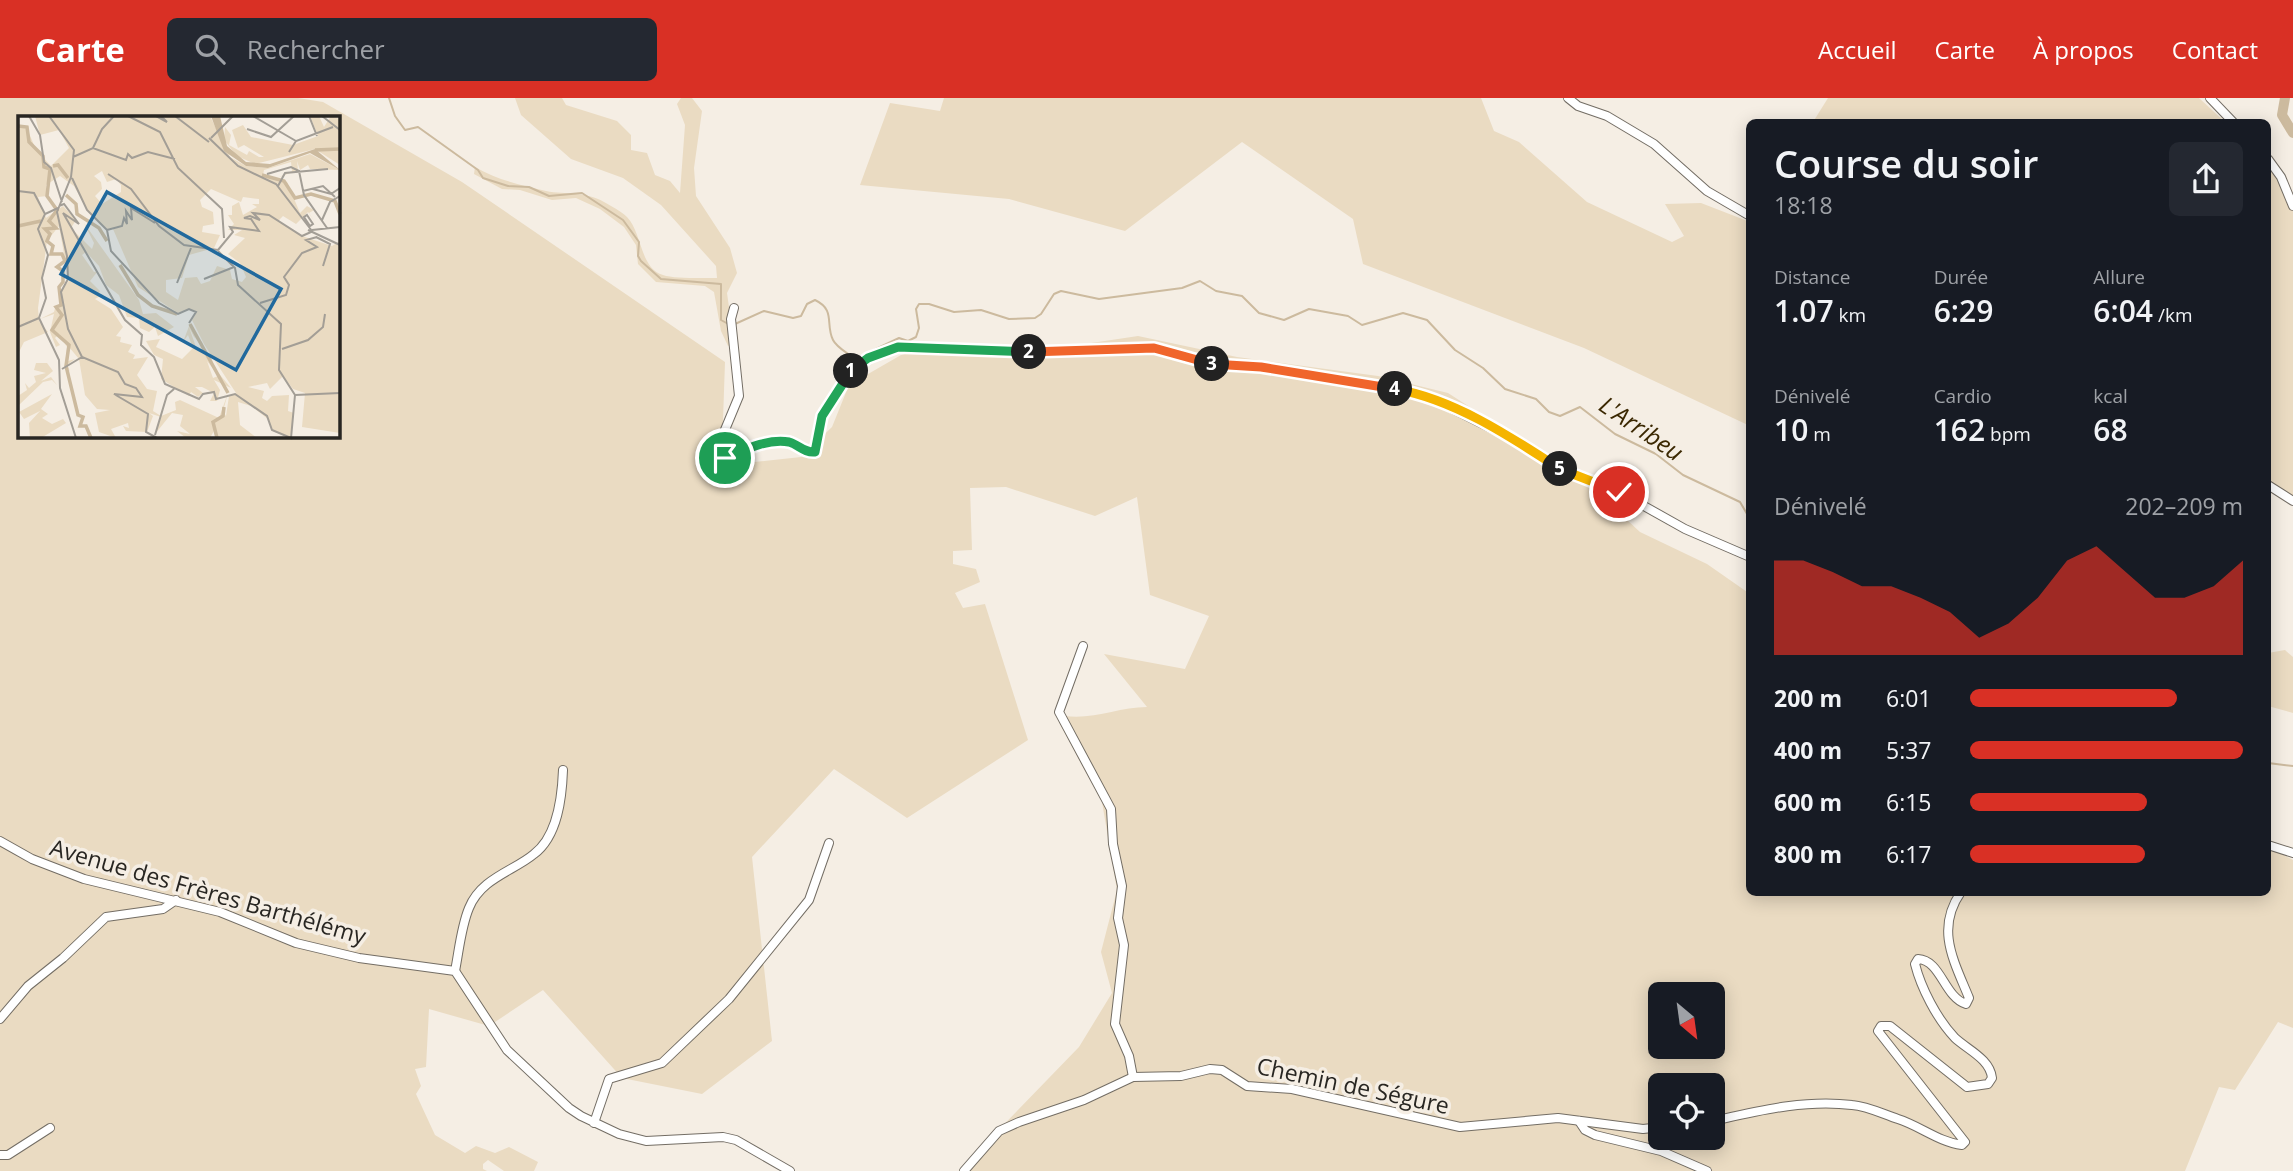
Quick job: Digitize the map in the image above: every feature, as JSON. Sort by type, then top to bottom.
[{"type":"street","points":[[1568,98],[1578,106],[1607,116],[1654,144],[1707,191],[1746,214]]},
{"type":"street","points":[[2210,98],[2230,119]]},
{"type":"street","points":[[2271,163],[2281,177],[2293,206]]},
{"type":"street","points":[[734,308],[731,319],[739,396],[717,449],[719,456],[725,458],[774,442],[790,443],[815,452],[822,416],[852,369],[868,358],[898,347],[1002,352],[1154,348],[1219,366],[1261,367],[1400,390],[1439,401],[1509,437],[1562,470],[1619,492],[1685,529],[1746,554]]},
{"type":"street","points":[[2271,487],[2293,501]]},
{"type":"street","points":[[1083,646],[1059,712],[1111,809],[1113,844],[1122,886],[1118,918],[1124,945],[1115,1024],[1129,1056],[1133,1077]]},
{"type":"street","points":[[563,770],[562,796],[552,828],[536,854],[499,873],[469,906],[455,971],[507,1050],[569,1108],[594,1123],[646,1141],[723,1137],[736,1140],[790,1171]]},
{"type":"street","name":"Avenue des Frères Barthélémy","points":[[0,841],[32,859],[84,879],[220,912],[296,943],[359,958],[455,971]]},
{"type":"street","points":[[594,1123],[608,1079],[662,1063],[729,999],[809,900],[829,843]]},
{"type":"street","points":[[2271,846],[2293,853]]},
{"type":"street","points":[[1725,1119],[1805,1105],[1854,1105],[1916,1125],[1950,1144],[1962,1146],[1965,1142],[1961,1134],[1933,1105],[1878,1031],[1881,1026],[1890,1026],[1967,1087],[1987,1084],[1992,1078],[1991,1070],[1982,1059],[1955,1038],[1942,1021],[1915,964],[1918,959],[1931,964],[1951,995],[1966,1004],[1969,998],[1947,933],[1949,910],[1958,896]]},
{"type":"street","points":[[0,1019],[28,986],[106,918],[163,909],[176,900]]},
{"type":"street","name":"Chemin de Ségure","points":[[964,1171],[999,1131],[1084,1100],[1133,1077],[1181,1076],[1210,1069],[1222,1070],[1247,1086],[1293,1089],[1460,1127],[1558,1118],[1648,1128]]},
{"type":"street","points":[[1579,1121],[1585,1130],[1595,1135],[1661,1151],[1707,1171]]},
{"type":"street","points":[[0,1155],[8,1155],[50,1128]]},
{"type":"shaded area","points":[[0,98],[298,98],[323,102],[462,182],[725,362],[722,449],[735,464],[801,457],[832,427],[849,385],[901,355],[929,348],[1078,345],[1138,336],[1237,357],[1378,376],[1448,393],[1586,482],[1640,532],[1707,564],[1746,591],[1746,896],[2271,896],[2271,849],[2293,860],[2293,1028],[2278,1022],[2235,1090],[2219,1087],[2185,1171],[959,1171],[1079,1047],[1112,993],[1101,952],[1117,890],[1102,802],[1059,722],[1065,716],[1086,716],[1147,707],[1104,654],[1185,669],[1209,616],[1150,595],[1137,497],[1095,516],[1006,487],[970,488],[972,550],[953,551],[953,564],[976,569],[980,582],[955,593],[963,608],[985,604],[1028,740],[907,818],[834,769],[752,857],[772,1041],[702,1094],[622,1078],[543,990],[489,1026],[429,1009],[426,1067],[415,1069],[421,1086],[416,1094],[435,1135],[465,1153],[476,1146],[495,1153],[509,1147],[538,1162],[534,1171],[504,1171],[488,1160],[483,1164],[483,1169],[487,1171],[0,1171]]},
{"type":"shaded area","points":[[515,98],[562,98],[566,105],[617,121],[631,135],[631,150],[647,153],[655,175],[670,181],[680,193],[685,125],[677,104],[681,98],[692,98],[702,111],[694,168],[696,196],[730,248],[737,273],[727,293],[734,343],[728,346],[721,331],[714,292],[705,286],[656,282],[638,264],[636,245],[624,227],[600,209],[576,198],[552,200],[520,190],[502,189],[474,174],[475,167],[518,184],[597,199],[627,217],[636,232],[645,258],[655,271],[674,277],[717,278],[716,266],[661,205],[623,178],[571,159],[521,115]]},
{"type":"shaded area","points":[[944,98],[1481,98],[1494,131],[1519,142],[1587,202],[1672,242],[1684,236],[1665,204],[1701,203],[1746,220],[1746,424],[1584,348],[1363,264],[1353,219],[1242,142],[1125,231],[1009,199],[860,185],[890,103],[940,111]]},
{"type":"shaded area","points":[[1828,98],[2199,98],[2222,119],[1815,119]]},
{"type":"shaded area","points":[[2271,171],[2289,196],[2293,211],[2293,497],[2271,483]]},
{"type":"shaded area","points":[[2285,650],[2293,657],[2293,713],[2271,707],[2271,652]]},
{"type":"waterway","name":"L'Arribeu","points":[[389,98],[395,116],[405,130],[418,127],[478,170],[483,178],[508,186],[529,187],[549,196],[582,193],[623,220],[639,242],[638,256],[641,261],[661,279],[721,284],[721,320],[730,325]]},
{"type":"waterway","points":[[2285,98],[2282,115],[2293,133]]},
{"type":"waterway","name":"L'Arribeu","points":[[735,324],[764,311],[793,318],[801,316],[807,304],[815,300],[826,308],[835,343],[855,359],[899,338],[908,341],[916,337],[919,328],[916,309],[919,304],[929,304],[954,312],[981,310],[1009,319],[1035,318],[1041,314],[1054,294],[1061,291],[1099,299],[1182,288],[1200,281],[1216,291],[1242,296],[1259,313],[1284,320],[1309,309],[1348,316],[1362,325],[1403,313],[1427,320],[1455,350],[1483,368],[1505,389],[1536,399],[1549,412],[1560,416],[1580,407],[1615,434],[1656,454],[1683,475],[1740,502],[1746,512]]},
{"type":"waterway","name":"L'Arribeu","points":[[2271,763],[2293,766]]},
{"type":"route","points":[[725,458],[774,442],[790,443],[815,452],[822,416],[852,369],[868,358],[898,347],[1002,352],[1154,348],[1219,366],[1261,367],[1400,390],[1439,401],[1509,437],[1562,470],[1619,492]]}]
